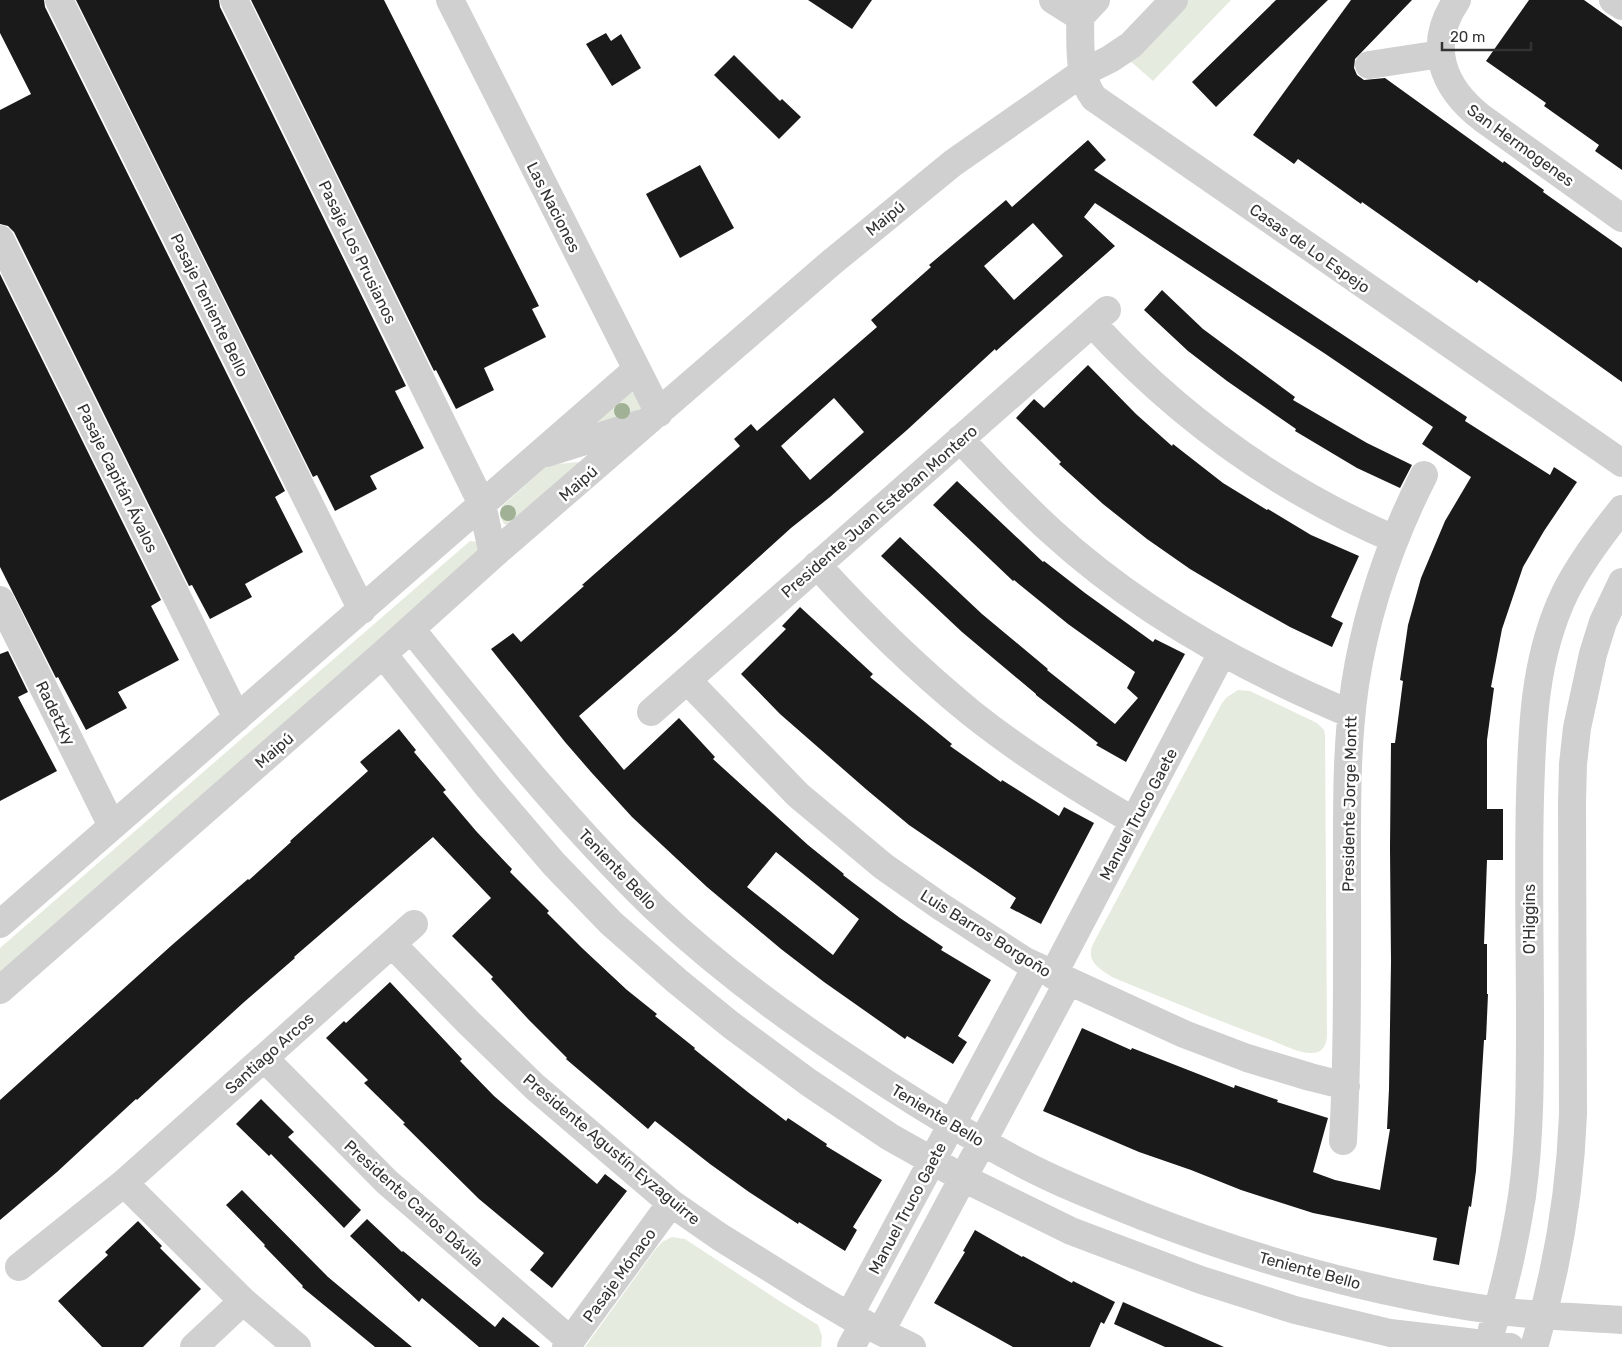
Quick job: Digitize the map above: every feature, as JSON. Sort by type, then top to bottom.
[{"type":"street","name":"Pasaje Teniente Bello","points":[[59,0],[362,610]]},
{"type":"street","name":"Pasaje Los Prusianos","points":[[234,0],[482,504],[493,555]]},
{"type":"street","name":"Las Naciones","points":[[450,0],[636,370],[654,417]]},
{"type":"street","name":"Casas de Lo Espejo","points":[[1053,0],[1088,9],[1082,73],[1087,89],[1094,98],[1622,463]]},
{"type":"street","name":"Maipú","points":[[0,990],[411,630],[493,555],[832,262],[953,163],[1082,73],[1110,59],[1131,45],[1174,0]]},
{"type":"street","name":"San Hermogenes","points":[[1457,0],[1450,10],[1444,26],[1441,54],[1450,84],[1466,106],[1622,218]]},
{"type":"street","points":[[1613,0],[1622,6]]},
{"type":"street","points":[[1369,65],[1441,54]]},
{"type":"street","name":"Pasaje Capitán Ávalos","points":[[0,239],[237,718]]},
{"type":"street","name":"Presidente Juan Esteban Montero","points":[[651,712],[1099,317],[1153,385],[1220,440],[1291,488],[1342,515],[1394,539]]},
{"type":"street","points":[[0,924],[636,370]]},
{"type":"street","points":[[536,456],[654,417]]},
{"type":"street","points":[[960,439],[1052,532],[1136,597],[1194,636],[1222,652],[1272,679],[1351,714]]},
{"type":"street","name":"Presidente Jorge Montt","points":[[1343,1142],[1346,1086],[1348,777],[1351,714],[1355,683],[1377,590],[1394,539],[1424,475]]},
{"type":"street","name":"O'Higgins","points":[[1494,1346],[1497,1311],[1522,1197],[1526,1161],[1530,1024],[1529,848],[1532,728],[1535,700],[1547,645],[1564,594],[1589,553],[1622,509]]},
{"type":"street","points":[[817,565],[893,644],[972,713],[1056,774],[1134,821]]},
{"type":"street","points":[[1534,1347],[1544,1314],[1564,1216],[1571,1151],[1573,1114],[1572,802],[1577,728],[1598,638],[1603,622],[1622,582]]},
{"type":"street","name":"Radetzky","points":[[0,600],[112,826]]},
{"type":"street","name":"Teniente Bello","points":[[411,630],[587,840],[656,909],[750,989],[829,1046],[916,1104],[952,1125],[1026,1165],[1086,1193],[1206,1240],[1306,1272],[1450,1304],[1497,1311],[1622,1320]]},
{"type":"street","name":"Manuel Truco Gaete","points":[[851,1347],[865,1323],[964,1178],[982,1142],[1052,975],[1222,652]]},
{"type":"street","points":[[383,654],[489,788],[554,864],[612,923],[677,981],[746,1036],[808,1082],[890,1137],[964,1178],[1072,1231],[1201,1280],[1295,1310],[1390,1333],[1494,1346]]},
{"type":"street","name":"Luis Barros Borgoño","points":[[686,680],[798,795],[883,866],[984,936],[1052,975],[1184,1034],[1247,1058],[1346,1086]]},
{"type":"street","name":"Santiago Arcos","points":[[19,1267],[124,1182],[414,924]]},
{"type":"street","name":"Presidente Agustín Eyzaguirre","points":[[392,944],[535,1087],[671,1203],[720,1237],[865,1323],[912,1347]]},
{"type":"street","name":"Manuel Truco Gaete","points":[[865,1323],[932,1161],[952,1125],[1052,975]]},
{"type":"street","name":"Presidente Carlos Dávila","points":[[264,1058],[387,1182],[569,1344]]},
{"type":"street","points":[[124,1182],[243,1301],[297,1347]]},
{"type":"street","name":"Pasaje Mónaco","points":[[569,1344],[671,1203]]},
{"type":"street","points":[[194,1347],[243,1301]]},
{"type":"shaded area","points":[[1188,0],[1231,0],[1153,81],[1128,59]]},
{"type":"shaded area","points":[[630,390],[648,409],[594,424]]},
{"type":"shaded area","points":[[588,461],[511,526],[504,524],[500,517],[502,506],[548,465]]},
{"type":"shaded area","points":[[470,541],[477,542],[484,547],[0,977],[0,948]]},
{"type":"shaded area","points":[[1238,690],[1250,691],[1317,723],[1324,730],[1327,1037],[1324,1048],[1314,1053],[1292,1049],[1114,978],[1096,965],[1091,956],[1093,944],[1222,703],[1227,697]]},
{"type":"shaded area","points":[[672,1237],[685,1239],[818,1325],[822,1336],[821,1347],[585,1347],[655,1250],[662,1242]]},
{"type":"building","points":[[0,0],[44,0],[45,7],[285,491],[275,497],[303,552],[245,584],[252,597],[210,619],[192,585],[189,586],[14,232],[8,226],[0,224],[0,110],[31,94],[0,33]]},
{"type":"building","points":[[76,0],[219,0],[220,7],[406,386],[395,391],[424,448],[370,476],[377,489],[335,511],[317,475],[313,477]]},
{"type":"building","points":[[251,0],[384,0],[539,306],[532,309],[546,337],[484,368],[494,390],[456,409],[436,370],[434,371]]},
{"type":"building","points":[[808,0],[872,0],[852,29]]},
{"type":"building","points":[[1276,0],[1328,0],[1216,107],[1192,82]]},
{"type":"building","points":[[1351,0],[1412,0],[1355,59],[1354,68],[1357,75],[1364,80],[1385,78],[1503,163],[1504,161],[1544,190],[1543,192],[1622,248],[1622,382],[1479,280],[1477,283],[1298,159],[1294,164],[1253,135]]},
{"type":"building","points":[[1529,0],[1584,0],[1622,27],[1622,170],[1595,151],[1599,145],[1544,106],[1546,103],[1486,61]]},
{"type":"building","points":[[606,33],[611,41],[621,34],[641,68],[612,86],[586,44]]},
{"type":"building","points":[[734,55],[780,101],[782,99],[801,117],[779,139],[714,75]]},
{"type":"building","points":[[1088,140],[1106,160],[1094,170],[1467,417],[1465,421],[1550,475],[1554,467],[1577,482],[1544,531],[1523,567],[1502,629],[1491,687],[1494,688],[1487,740],[1487,809],[1503,809],[1503,860],[1487,860],[1484,944],[1487,944],[1488,994],[1486,1040],[1484,1040],[1476,1171],[1459,1265],[1433,1260],[1437,1238],[1313,1213],[1241,1190],[1139,1152],[1043,1111],[1082,1028],[1131,1050],[1132,1048],[1234,1088],[1235,1085],[1278,1100],[1277,1102],[1328,1118],[1313,1172],[1335,1180],[1380,1190],[1390,1129],[1387,1129],[1391,962],[1391,743],[1395,743],[1403,681],[1400,680],[1408,625],[1421,578],[1445,521],[1471,477],[1422,444],[1433,427],[1095,203],[1084,217],[1115,246],[996,351],[995,349],[907,430],[791,528],[675,633],[579,716],[624,770],[679,718],[715,757],[713,759],[843,875],[900,918],[943,947],[941,950],[991,980],[958,1036],[967,1042],[953,1064],[907,1036],[905,1039],[824,982],[707,887],[632,817],[591,772],[491,649],[513,633],[521,642],[584,586],[582,585],[740,446],[734,439],[751,424],[757,431],[877,327],[871,320],[931,267],[929,265],[1006,200],[1012,207]],"holes":[[[1033,223],[1063,256],[1014,300],[984,266]],[[834,398],[864,432],[810,480],[781,446]],[[776,852],[859,919],[833,955],[747,887]]]},
{"type":"building","points":[[700,165],[734,228],[680,258],[646,194]]},
{"type":"building","points":[[0,274],[161,600],[151,606],[179,660],[118,692],[127,708],[86,730],[58,677],[56,678],[0,567]]},
{"type":"building","points":[[1162,290],[1203,329],[1295,397],[1293,400],[1367,443],[1412,465],[1400,488],[1357,468],[1295,431],[1296,429],[1188,351],[1144,310]]},
{"type":"building","points":[[1088,365],[1136,414],[1172,446],[1173,444],[1223,483],[1311,535],[1359,556],[1331,617],[1343,623],[1332,647],[1290,627],[1242,600],[1190,569],[1147,539],[1103,504],[1059,464],[1061,462],[1016,418],[1034,399],[1044,408]]},
{"type":"building","points":[[957,481],[1043,562],[1153,642],[1155,639],[1185,654],[1126,762],[1096,745],[1098,743],[1036,695],[962,632],[881,556],[900,537],[982,614],[1047,670],[1115,724],[1138,698],[1127,688],[1135,672],[1068,624],[1013,581],[933,505]]},
{"type":"building","points":[[800,607],[873,674],[870,677],[952,744],[950,746],[1001,782],[1002,780],[1059,816],[1064,807],[1094,823],[1041,924],[1010,908],[1016,898],[909,825],[867,790],[780,714],[741,674],[786,629],[782,626]]},
{"type":"building","points":[[8,651],[28,692],[18,697],[57,771],[0,801],[0,654]]},
{"type":"building","points":[[399,729],[416,750],[414,752],[446,790],[443,792],[512,869],[510,872],[582,948],[627,990],[657,1014],[655,1016],[749,1093],[786,1121],[788,1118],[827,1144],[826,1146],[882,1180],[853,1227],[857,1230],[845,1251],[799,1222],[798,1224],[749,1192],[655,1121],[648,1129],[566,1059],[491,979],[493,977],[452,936],[491,898],[433,837],[294,957],[57,1172],[0,1220],[0,1100],[172,945],[249,880],[368,771],[360,762]]},
{"type":"building","points":[[390,982],[462,1059],[460,1061],[494,1096],[597,1184],[605,1174],[627,1191],[552,1288],[530,1270],[544,1253],[479,1199],[364,1083],[368,1080],[326,1038],[344,1021],[346,1023]]},
{"type":"building","points":[[261,1099],[294,1132],[288,1137],[361,1210],[344,1228],[271,1154],[269,1156],[236,1124]]},
{"type":"building","points":[[242,1190],[328,1277],[412,1347],[375,1347],[302,1287],[226,1205]]},
{"type":"building","points":[[367,1219],[402,1252],[495,1327],[503,1317],[540,1347],[479,1347],[422,1298],[419,1302],[350,1236]]},
{"type":"building","points":[[138,1221],[162,1246],[160,1248],[201,1289],[143,1347],[102,1347],[58,1301],[108,1255],[105,1252]]},
{"type":"building","points":[[975,1230],[1072,1283],[1073,1281],[1115,1302],[1104,1324],[1101,1322],[1090,1347],[1013,1347],[934,1303],[965,1252],[963,1251]]},
{"type":"building","points":[[1123,1302],[1224,1347],[1165,1347],[1114,1324]]}]
